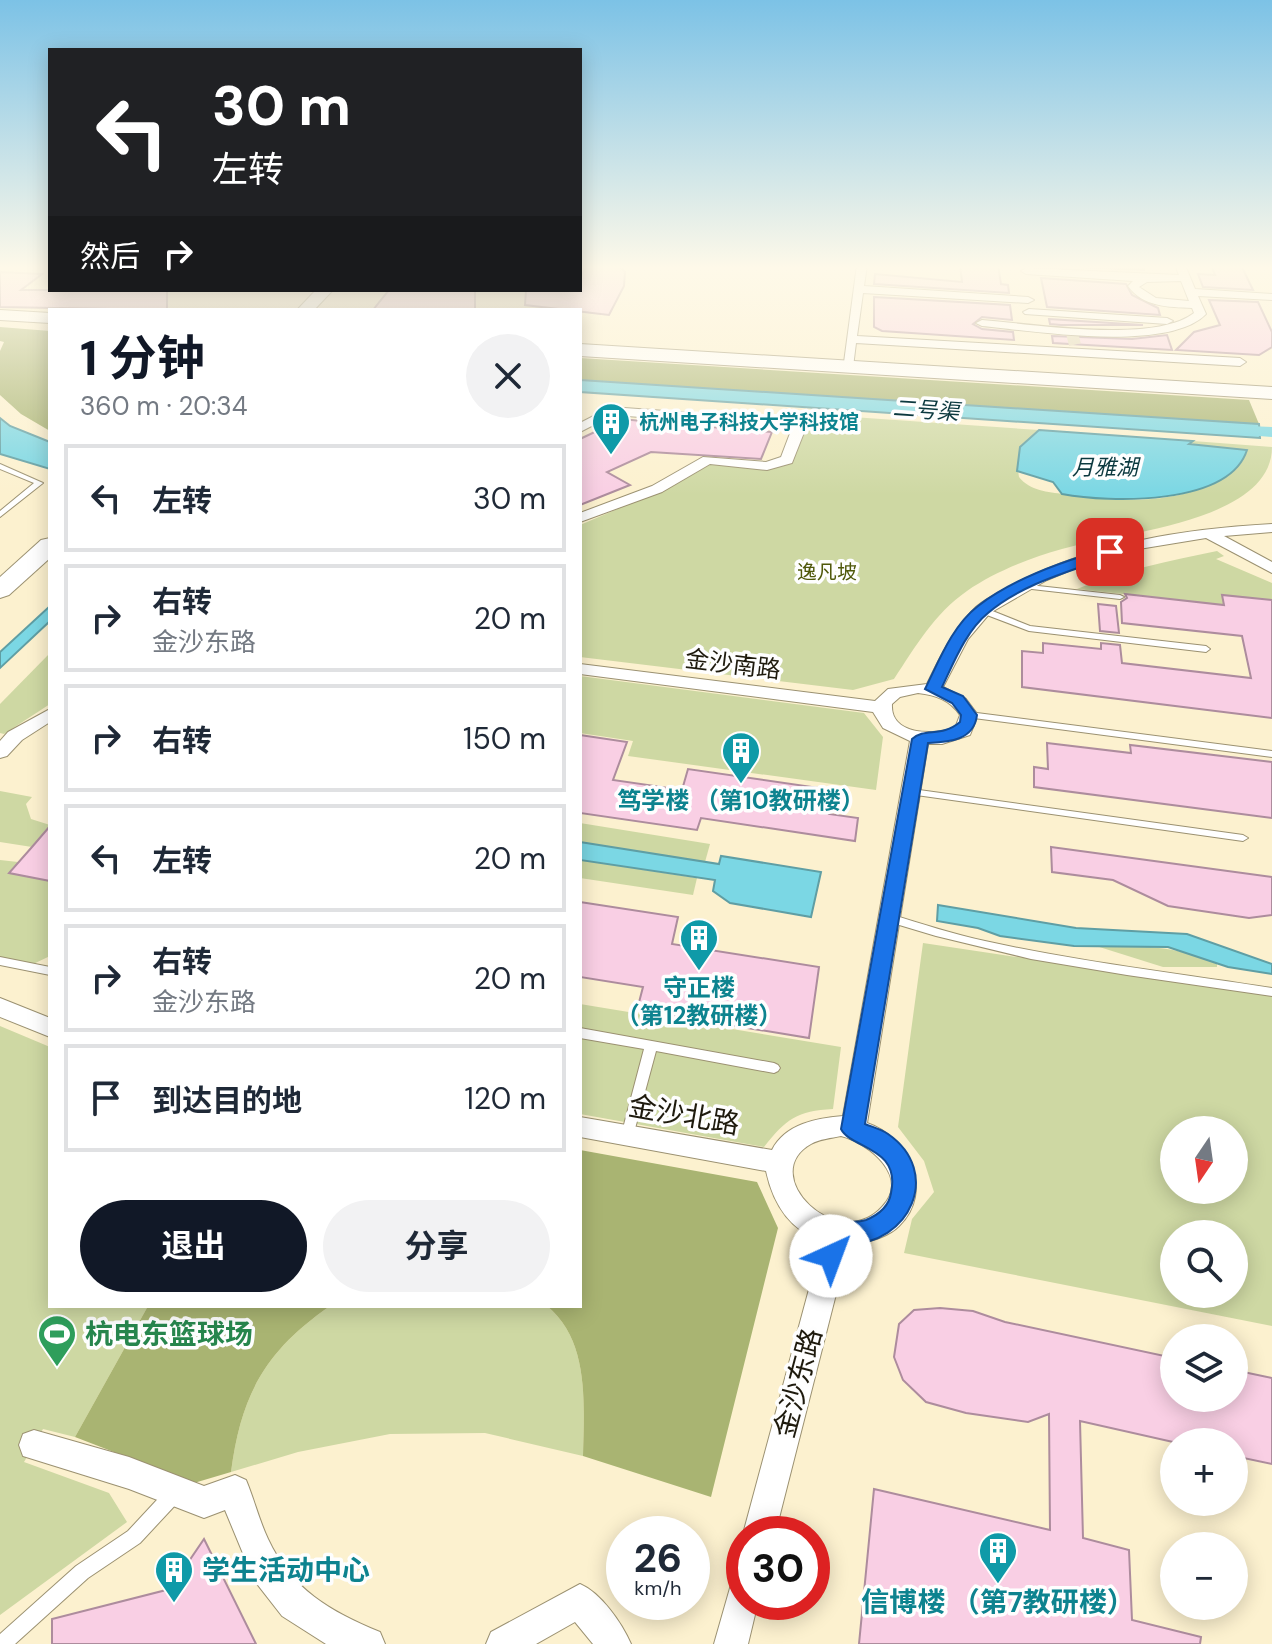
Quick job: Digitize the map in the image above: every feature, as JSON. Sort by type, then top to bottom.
[{"type":"main road","points":[[582,348],[1272,386]]},
{"type":"main road","points":[[848,364],[1272,393]]},
{"type":"main road","points":[[0,590],[48,547]]},
{"type":"street","points":[[848,364],[852,342]]},
{"type":"street","points":[[1086,342],[1240,362]]},
{"type":"street","points":[[582,427],[611,411],[800,425],[787,460],[767,466],[708,460],[657,489],[582,517]]},
{"type":"street","points":[[933,689],[955,643],[982,610],[1023,586],[1088,558],[1152,542],[1272,528]]},
{"type":"street","points":[[1209,533],[1272,568]]},
{"type":"street","name":"金沙南路","points":[[582,669],[880,707]]},
{"type":"street","points":[[918,688],[933,689],[957,699],[969,715],[963,731],[954,736],[920,739],[898,732],[888,725],[880,707],[892,693],[918,688]]},
{"type":"street","points":[[0,752],[15,736],[48,715]]},
{"type":"street","points":[[853,1129],[920,739]]},
{"type":"street","points":[[0,1007],[48,1027]]},
{"type":"street","name":"金沙北路","points":[[582,1127],[779,1162]]},
{"type":"street","points":[[819,1127],[853,1129],[879,1140],[892,1153],[901,1169],[905,1186],[901,1202],[892,1216],[877,1227],[858,1233],[817,1227],[798,1215],[785,1199],[778,1180],[779,1162],[787,1146],[801,1134],[819,1127]]},
{"type":"street","name":"金沙东路","points":[[764,1516],[838,1232]]},
{"type":"street","points":[[34,1445],[129,1473],[204,1502],[235,1491],[251,1544],[269,1577],[303,1613],[332,1631],[368,1644]]},
{"type":"street","points":[[503,1644],[580,1601],[614,1644]]},
{"type":"street","points":[[731,1644],[737,1620]]},
{"type":"lane","points":[[0,466],[39,483],[0,515]]},
{"type":"lane","points":[[1023,586],[1120,597]]},
{"type":"lane","points":[[982,610],[1029,628],[1206,649]]},
{"type":"lane","points":[[969,715],[1272,754]]},
{"type":"lane","points":[[912,792],[1243,838]]},
{"type":"lane","points":[[889,917],[944,936],[1057,960],[1272,992]]},
{"type":"lane","points":[[0,961],[48,971]]},
{"type":"lane","points":[[582,1033],[774,1068]]},
{"type":"lane","points":[[627,1136],[651,1046]]},
{"type":"lane","points":[[2,1644],[82,1572],[134,1537],[175,1492]]},
{"type":"green space","points":[[4,342],[48,342],[48,430],[21,414],[0,395],[0,351]]},
{"type":"green space","points":[[582,358],[1249,400],[1259,424],[582,380]]},
{"type":"green space","name":"逸凡坡","points":[[809,414],[1039,430],[1022,450],[1018,463],[1019,477],[1028,485],[1040,490],[1104,499],[1145,500],[1204,487],[1226,475],[1247,450],[1187,444],[1193,441],[1272,447],[1265,473],[1247,493],[1220,508],[1152,530],[1050,553],[1013,566],[978,584],[955,600],[935,620],[894,679],[853,690],[582,657],[582,524],[662,490],[705,465],[719,463],[772,468],[792,463]]},
{"type":"green space","points":[[1217,551],[1224,556],[1216,559],[1272,583],[1272,600],[1222,595],[1224,605],[1077,589],[1128,571]]},
{"type":"green space","points":[[48,655],[48,705],[4,734],[0,733],[0,704]]},
{"type":"green space","points":[[582,676],[864,713],[883,737],[876,790],[628,756],[633,741],[582,733]]},
{"type":"green space","points":[[0,791],[32,797],[26,804],[31,819],[48,824],[48,827],[32,847],[0,842]]},
{"type":"green space","points":[[582,823],[710,844],[705,862],[582,842]]},
{"type":"green space","points":[[0,860],[18,862],[13,873],[48,881],[48,957],[27,967],[0,961]]},
{"type":"green space","points":[[582,860],[697,878],[693,895],[582,878]]},
{"type":"green space","points":[[923,943],[1272,995],[1272,1326],[1181,1308],[1248,1308],[1248,1220],[1160,1220],[1160,1304],[904,1253],[912,1219],[934,1192],[924,1161],[898,1127]]},
{"type":"green space","points":[[1093,945],[1171,950],[1202,957],[1217,963],[1217,967],[1163,967]]},
{"type":"green space","points":[[582,1004],[841,1047],[833,1109],[793,1118],[764,1147],[582,1114]]},
{"type":"green space","points":[[0,1026],[48,1046],[48,1308],[147,1308],[75,1437],[43,1429],[24,1462],[109,1493],[127,1522],[0,1615]]},
{"type":"green space","points":[[582,1150],[757,1182],[778,1228],[711,1497],[583,1456],[582,1375],[578,1355],[561,1320],[549,1308],[582,1308]]},
{"type":"green space","points":[[147,1308],[327,1308],[289,1340],[260,1377],[242,1420],[231,1472],[194,1483],[75,1437]]},
{"type":"green space","points":[[327,1308],[549,1308],[561,1320],[578,1355],[583,1395],[583,1456],[485,1433],[390,1434],[298,1452],[231,1472],[242,1420],[260,1377],[273,1358],[307,1323]]},
{"type":"water","points":[[582,380],[1259,424],[1260,438],[582,392]]},
{"type":"water","points":[[0,418],[10,426],[48,441],[48,468],[0,454]]},
{"type":"water","name":"月雅湖","points":[[1039,430],[1193,441],[1189,444],[1247,450],[1236,468],[1217,482],[1193,491],[1136,499],[1083,497],[1062,494],[1053,482],[1017,471],[1020,447]]},
{"type":"water","points":[[48,608],[48,623],[0,668],[0,652]]},
{"type":"water","points":[[582,842],[719,864],[721,856],[821,872],[811,917],[730,903],[713,891],[715,880],[582,860]]},
{"type":"water","points":[[938,905],[1076,928],[1187,934],[1272,964],[1272,974],[1228,967],[1168,947],[1074,946],[1000,936],[978,928],[937,921]]},
{"type":"building","points":[[1169,342],[1172,350],[1053,343]]},
{"type":"building","points":[[1184,342],[1272,342],[1272,347],[1259,355],[1176,350]]},
{"type":"building","name":"杭州电子科技大学科技馆","points":[[622,419],[772,432],[761,459],[651,452],[607,472],[630,485],[582,504],[582,438]]},
{"type":"building","points":[[1125,594],[1224,605],[1222,595],[1272,600],[1272,718],[1022,687],[1022,651],[1043,653],[1043,643],[1101,649],[1101,643],[1120,645],[1122,663],[1251,678],[1242,636],[1122,623],[1121,602],[1127,598]]},
{"type":"building","points":[[1098,604],[1116,606],[1119,633],[1100,631]]},
{"type":"building","name":"笃学楼 （第10教研楼）","points":[[582,735],[627,742],[613,780],[682,790],[688,769],[833,790],[829,814],[858,818],[855,841],[701,818],[697,830],[582,813]]},
{"type":"building","points":[[1047,743],[1131,753],[1130,745],[1272,762],[1272,818],[1034,787],[1034,767],[1048,769]]},
{"type":"building","points":[[48,828],[48,881],[9,873]]},
{"type":"building","points":[[1051,847],[1272,877],[1272,915],[1249,918],[1168,906],[1113,880],[1052,872]]},
{"type":"building","name":"守正楼 （第12教研楼）","points":[[582,902],[678,917],[672,944],[819,967],[809,1038],[637,1010],[643,987],[582,977]]},
{"type":"building","points":[[940,1308],[973,1311],[1005,1322],[1160,1355],[1160,1412],[1248,1412],[1248,1373],[1272,1378],[1272,1464],[1248,1459],[1248,1428],[1160,1428],[1160,1439],[1080,1421],[1083,1538],[1129,1550],[1132,1620],[1201,1637],[1200,1644],[859,1644],[874,1489],[1050,1530],[1049,1414],[1028,1422],[966,1413],[926,1402],[903,1380],[894,1357],[899,1324],[914,1310]]},
{"type":"building","name":"学生活动中心","points":[[204,1539],[256,1644],[52,1644],[52,1619],[170,1589]]},
{"type":"waterway","name":"二号渠","points":[[1226,430],[1272,432]]},
{"type":"place","name":"杭州电子科技大学科技馆","points":[[611,456]]},
{"type":"place","name":"笃学楼 （第10教研楼）","points":[[741,785]]},
{"type":"place","name":"守正楼 （第12教研楼）","points":[[699,972]]},
{"type":"place","name":"杭电东篮球场","points":[[57,1368]]},
{"type":"place","name":"信博楼 （第7教研楼）","points":[[998,1585]]},
{"type":"place","name":"学生活动中心","points":[[174,1604]]},
{"type":"route","points":[[831,1256],[838,1232],[858,1233],[877,1227],[892,1216],[901,1202],[905,1186],[901,1169],[892,1153],[879,1140],[853,1129],[920,739],[941,740],[954,736],[968,724],[969,715],[965,707],[957,699],[933,689],[955,643],[982,610],[1030,582],[1110,552]]}]
